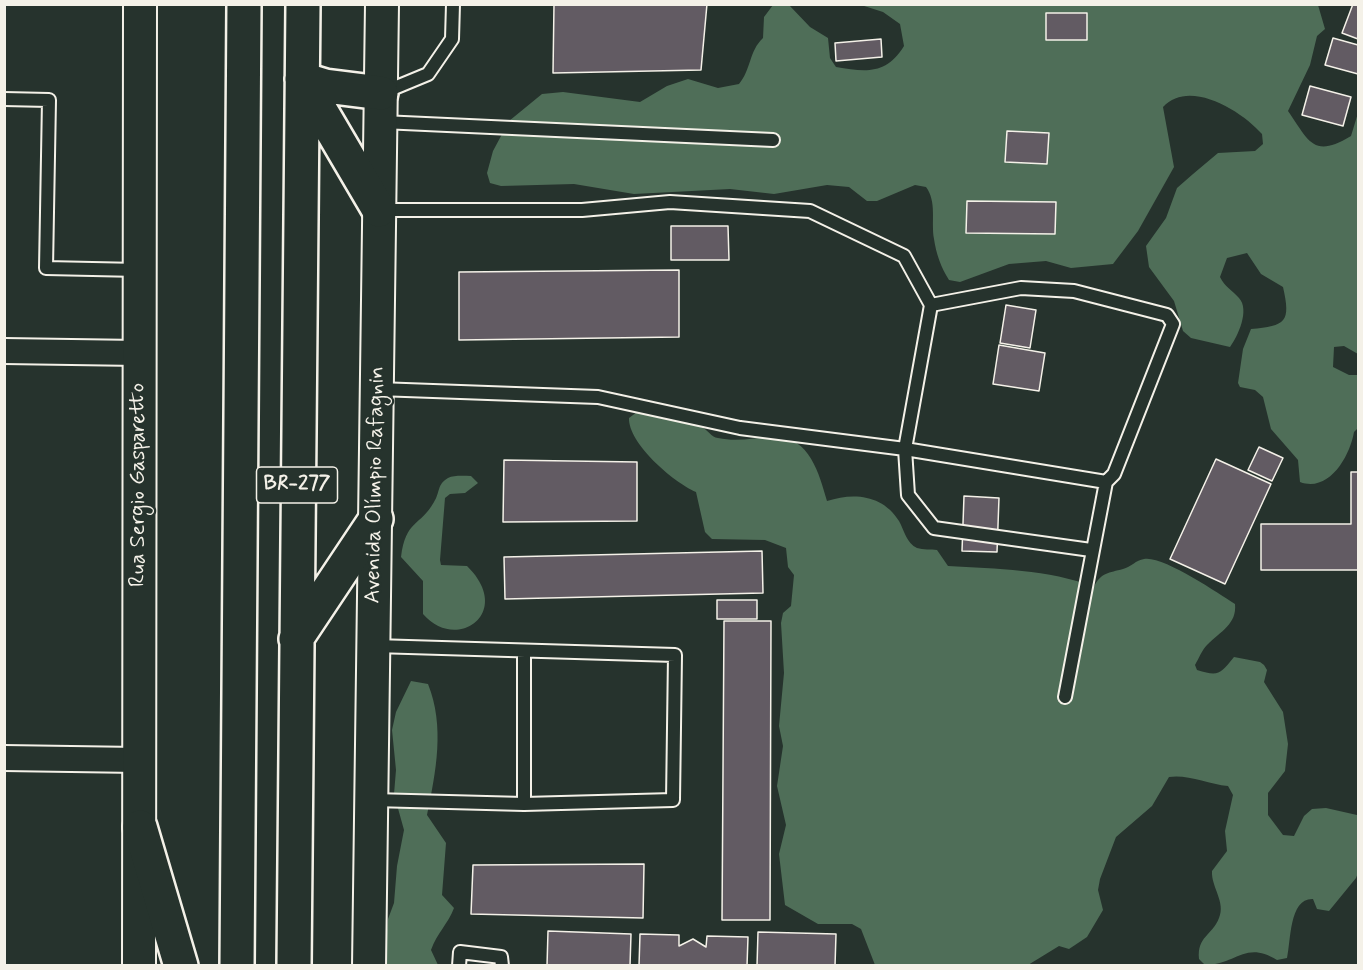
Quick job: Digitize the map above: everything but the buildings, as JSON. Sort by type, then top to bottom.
[{"type":"highway","name":"BR-277","points":[[237,966],[244,4]]},
{"type":"highway","name":"BR-277","points":[[294,966],[303,4]]},
{"type":"highway","points":[[302,79],[381,107]]},
{"type":"highway","points":[[302,79],[379,210]]},
{"type":"highway","points":[[296,639],[376,519]]},
{"type":"highway","points":[[140,827],[181,966]]},
{"type":"street","name":"Rua Sergio Gasparetto","points":[[139,966],[140,4]]},
{"type":"street","name":"Avenida Olímpio Rafagnin","points":[[369,966],[382,4]]},
{"type":"street","points":[[4,351],[139,352]]},
{"type":"street","points":[[4,758],[138,760]]},
{"type":"lane","points":[[381,107],[428,74],[452,39],[453,4]]},
{"type":"lane","points":[[4,99],[49,100],[46,267],[140,270]]},
{"type":"lane","points":[[381,107],[773,140]]},
{"type":"lane","points":[[379,210],[582,210],[670,202],[810,211],[904,256],[931,304],[905,449],[908,495],[934,528],[1091,550]]},
{"type":"lane","points":[[931,304],[1021,288],[1074,291],[1167,315],[1173,324],[1114,474],[1106,482],[1091,550],[1065,697]]},
{"type":"lane","points":[[377,389],[598,397],[740,428],[905,449],[1106,482]]},
{"type":"lane","points":[[372,800],[524,804],[673,800],[675,656],[374,646]]},
{"type":"lane","points":[[524,651],[524,804]]},
{"type":"lane","points":[[459,966],[460,952],[501,957],[502,966]]},
{"type":"green space","points":[[773,5],[789,5],[810,27],[828,38],[830,58],[836,67],[866,70],[882,67],[890,62],[904,46],[900,24],[883,12],[861,5],[1318,5],[1325,29],[1317,36],[1310,65],[1288,111],[1307,138],[1320,146],[1338,143],[1351,136],[1358,113],[1358,354],[1344,346],[1334,347],[1333,367],[1349,375],[1358,375],[1358,428],[1354,432],[1343,461],[1336,470],[1320,482],[1310,484],[1300,482],[1298,460],[1271,429],[1263,397],[1255,390],[1240,387],[1238,383],[1243,349],[1251,329],[1279,324],[1286,315],[1283,287],[1261,274],[1247,253],[1227,258],[1220,277],[1239,298],[1243,309],[1239,330],[1230,347],[1191,338],[1183,331],[1174,301],[1149,267],[1146,246],[1166,218],[1177,188],[1218,153],[1255,151],[1263,144],[1262,134],[1253,125],[1215,101],[1187,96],[1174,99],[1163,107],[1174,167],[1138,231],[1113,264],[1071,268],[1046,261],[1009,264],[960,282],[949,280],[939,260],[933,232],[931,199],[926,187],[915,185],[877,201],[867,201],[849,187],[827,185],[774,194],[730,189],[634,194],[574,184],[501,186],[490,183],[487,173],[493,151],[509,121],[542,94],[563,92],[640,102],[667,86],[688,79],[718,88],[739,84],[758,43],[763,38],[764,17]]},
{"type":"green space","points":[[637,412],[662,415],[687,422],[703,428],[718,438],[738,440],[773,437],[796,442],[804,449],[816,468],[827,501],[857,497],[876,501],[892,512],[914,546],[919,549],[937,550],[948,566],[1041,573],[1094,587],[1106,574],[1144,559],[1152,559],[1176,569],[1235,604],[1231,622],[1204,649],[1195,665],[1197,670],[1218,672],[1234,657],[1260,662],[1264,665],[1267,670],[1264,682],[1283,712],[1288,744],[1285,771],[1268,793],[1268,815],[1283,835],[1294,836],[1304,816],[1312,809],[1326,808],[1357,815],[1358,873],[1356,878],[1329,911],[1317,909],[1313,899],[1299,905],[1292,922],[1287,958],[1277,960],[1257,952],[1205,965],[1199,959],[1200,945],[1216,924],[1221,912],[1212,871],[1227,851],[1225,831],[1233,795],[1228,786],[1183,777],[1169,777],[1152,806],[1116,837],[1098,890],[1103,910],[1087,937],[1069,949],[1059,946],[1028,965],[875,965],[861,929],[852,924],[818,924],[785,905],[779,854],[786,825],[777,786],[783,746],[779,726],[784,673],[781,623],[783,613],[791,606],[794,575],[788,567],[786,548],[765,540],[712,539],[705,532],[696,492],[664,471],[636,439],[629,418]]},
{"type":"green space","points":[[471,476],[478,483],[465,493],[450,494],[445,498],[440,560],[441,565],[467,566],[480,583],[485,599],[483,612],[475,622],[464,628],[451,630],[436,625],[423,614],[423,581],[401,557],[406,536],[429,510],[444,480],[450,477]]},
{"type":"green space","points":[[411,681],[428,684],[433,700],[438,733],[436,766],[427,815],[446,843],[442,895],[454,908],[431,950],[438,965],[384,966],[388,919],[394,903],[397,866],[404,830],[394,794],[396,770],[392,730],[396,712]]}]
